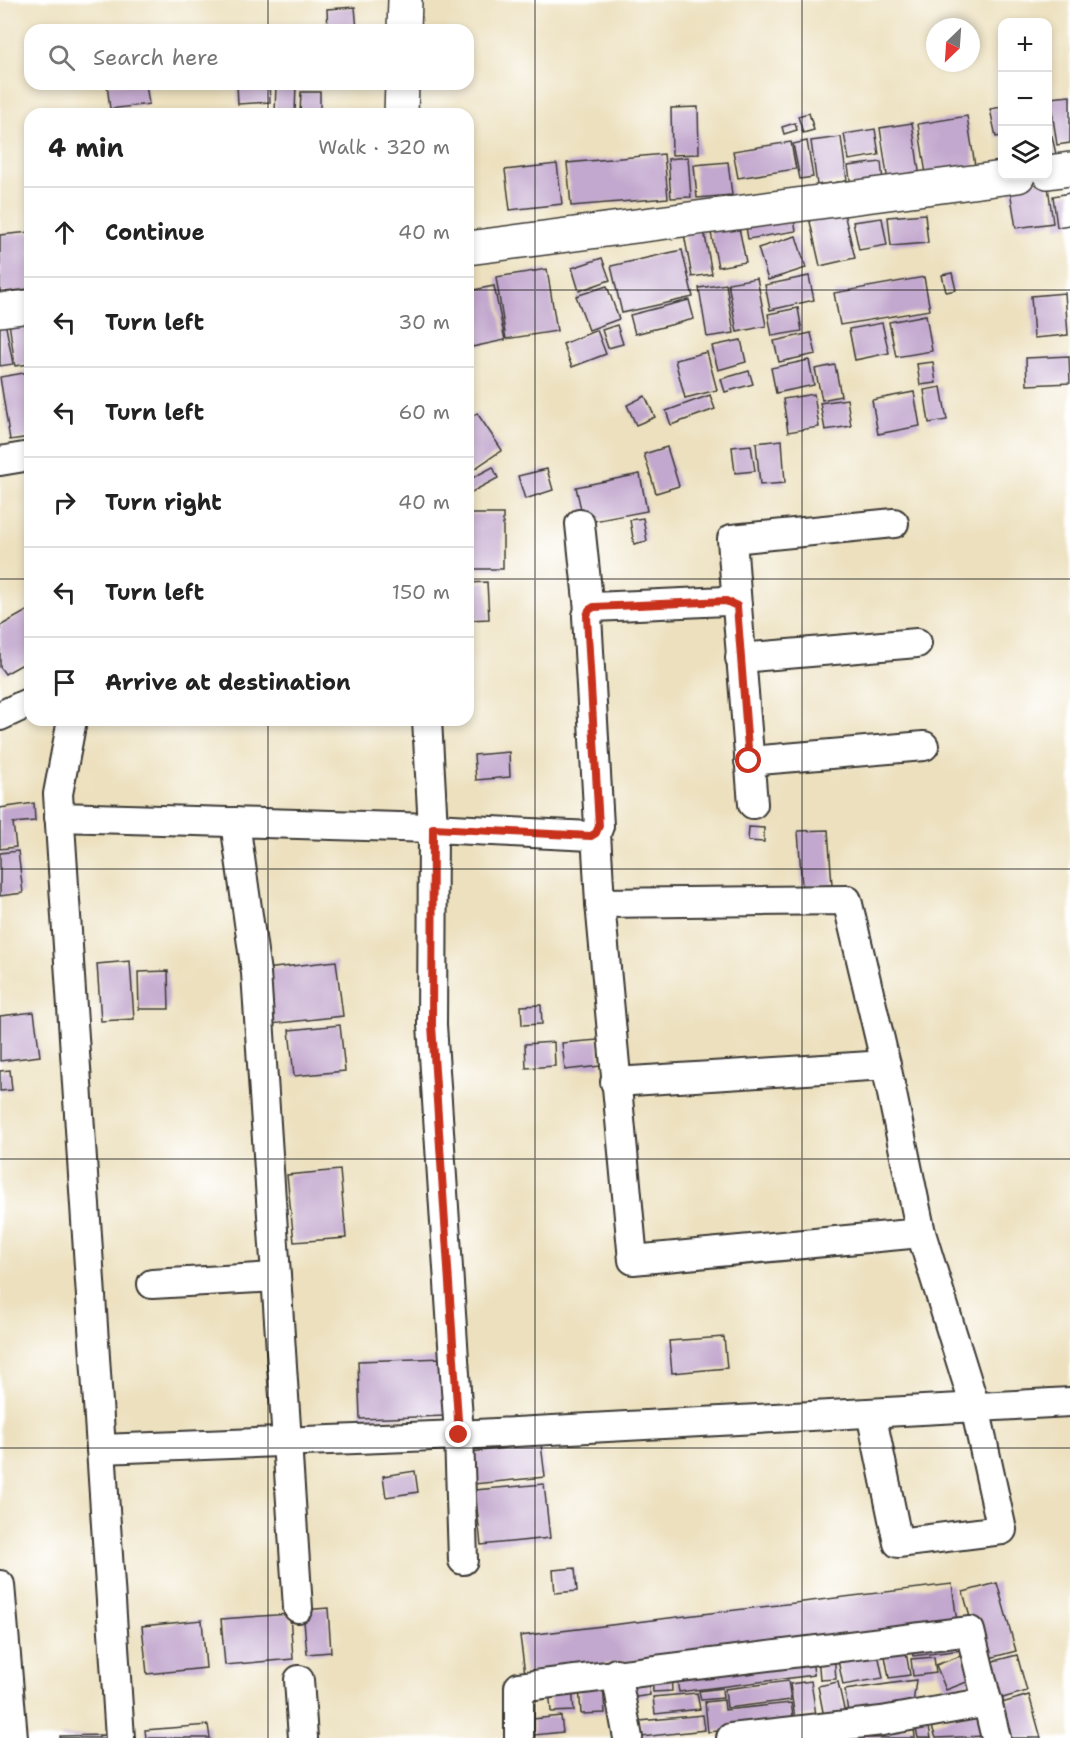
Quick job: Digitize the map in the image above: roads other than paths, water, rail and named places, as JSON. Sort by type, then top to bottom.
[{"type":"street","points":[[404,24],[405,0]]},
{"type":"street","points":[[401,108],[402,90]]},
{"type":"street","points":[[1052,171],[1070,169]]},
{"type":"street","points":[[474,247],[998,179]]},
{"type":"street","points":[[0,310],[24,307]]},
{"type":"street","points":[[0,461],[24,457]]},
{"type":"street","points":[[753,804],[732,539],[894,523]]},
{"type":"street","points":[[580,524],[589,610],[587,616],[599,826],[596,833],[600,903],[633,1260],[921,1233]]},
{"type":"street","points":[[589,610],[594,607],[726,601],[737,606]]},
{"type":"street","points":[[740,658],[917,643]]},
{"type":"street","points":[[0,716],[24,705]]},
{"type":"street","points":[[71,726],[58,794],[59,817],[120,1738]]},
{"type":"street","points":[[427,726],[433,828],[432,1025],[459,1435],[463,1560]]},
{"type":"street","points":[[749,761],[924,746]]},
{"type":"street","points":[[59,817],[433,828],[591,836],[596,833]]},
{"type":"street","points":[[236,822],[256,973],[298,1608]]},
{"type":"street","points":[[600,903],[847,900],[886,1065],[921,1233],[975,1407],[1002,1530],[898,1543],[871,1413]]},
{"type":"street","points":[[615,1082],[886,1065]]},
{"type":"street","points":[[152,1284],[276,1277]]},
{"type":"street","points":[[101,1449],[459,1435],[1070,1402]]},
{"type":"street","points":[[0,1585],[13,1738]]},
{"type":"street","points":[[519,1738],[519,1687],[616,1673],[970,1631],[996,1738]]},
{"type":"street","points":[[616,1673],[628,1738]]},
{"type":"street","points":[[299,1680],[303,1738]]},
{"type":"street","points":[[731,1738],[882,1721],[988,1702]]}]
